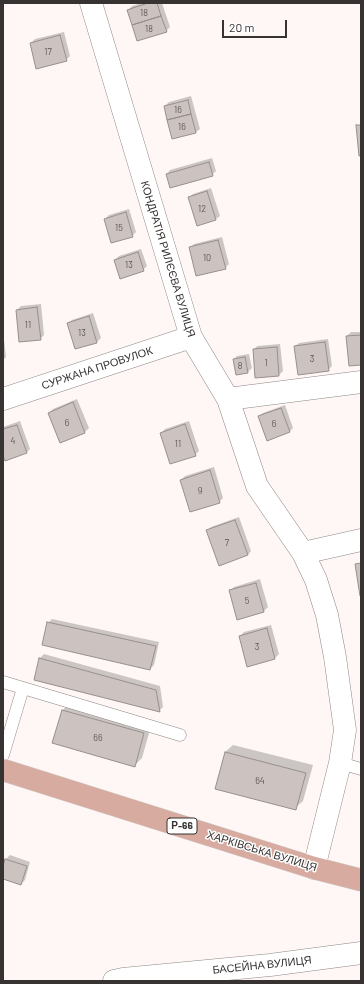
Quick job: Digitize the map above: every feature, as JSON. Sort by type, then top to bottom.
[{"type":"main road","name":"ХАРКІВСЬКА ВУЛИЦЯ","points":[[3,770],[314,868],[361,880]]},
{"type":"street","name":"КОНДРАТІЯ РИЛЄЄВА ВУЛИЦЯ","points":[[91,3],[191,337],[228,399],[257,486],[303,553],[316,580],[327,615],[335,657],[345,730],[340,764],[314,868]]},
{"type":"street","name":"СУРЖАНА ПРОВУЛОК","points":[[3,399],[191,337]]},
{"type":"street","points":[[228,399],[361,382]]},
{"type":"street","points":[[303,553],[361,540]]},
{"type":"street","name":"БАСЕЙНА ВУЛИЦЯ","points":[[114,981],[131,978],[270,965],[361,953]]},
{"type":"lane","points":[[3,682],[180,736]]},
{"type":"lane","points":[[3,755],[23,688]]},
{"type":"lane","points":[[340,764],[361,769]]},
{"type":"building","points":[[148,3],[157,3],[161,16],[132,25],[127,10]]},
{"type":"building","points":[[161,16],[167,32],[137,41],[132,25]]},
{"type":"building","points":[[60,35],[67,61],[36,69],[30,43]]},
{"type":"building","points":[[188,100],[191,114],[167,120],[164,106]]},
{"type":"building","points":[[191,114],[196,133],[172,139],[167,120]]},
{"type":"building","points":[[356,125],[361,125],[361,156],[359,156]]},
{"type":"building","points":[[209,162],[213,176],[170,188],[166,174]]},
{"type":"building","points":[[207,191],[216,220],[197,226],[188,197]]},
{"type":"building","points":[[126,212],[133,237],[111,243],[104,219]]},
{"type":"building","points":[[218,240],[226,269],[196,276],[189,247]]},
{"type":"building","points":[[138,252],[144,271],[120,279],[114,260]]},
{"type":"building","points":[[37,307],[41,340],[19,342],[16,310]]},
{"type":"building","points":[[89,316],[97,343],[75,349],[67,323]]},
{"type":"building","points":[[361,335],[361,365],[349,366],[346,336]]},
{"type":"building","points":[[325,342],[329,371],[298,375],[294,346]]},
{"type":"building","points":[[277,347],[279,376],[255,378],[253,349]]},
{"type":"building","points":[[245,357],[248,373],[236,375],[233,359]]},
{"type":"building","points":[[73,402],[85,433],[60,443],[48,413]]},
{"type":"building","points":[[281,408],[290,432],[267,441],[258,416]]},
{"type":"building","points":[[185,424],[196,456],[170,464],[160,433]]},
{"type":"building","points":[[17,425],[27,453],[5,461],[3,456],[3,429]]},
{"type":"building","points":[[210,470],[220,503],[190,512],[180,480]]},
{"type":"building","points":[[235,520],[248,555],[219,566],[206,530]]},
{"type":"building","points":[[361,563],[361,596],[360,596],[355,564]]},
{"type":"building","points":[[256,583],[264,612],[237,620],[229,590]]},
{"type":"building","points":[[47,622],[156,646],[150,670],[42,645]]},
{"type":"building","points":[[267,628],[275,659],[247,667],[239,636]]},
{"type":"building","points":[[39,658],[156,690],[160,712],[34,680]]},
{"type":"building","points":[[62,710],[144,733],[135,767],[52,743]]},
{"type":"building","points":[[225,752],[306,773],[296,810],[215,789]]},
{"type":"building","points":[[5,859],[27,866],[21,885],[3,879],[3,866]]}]
